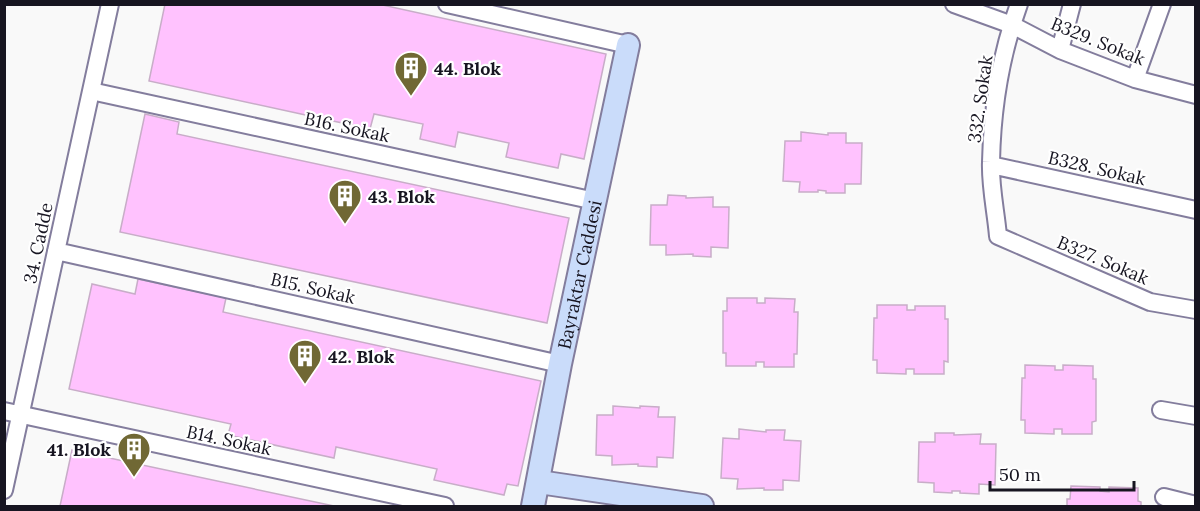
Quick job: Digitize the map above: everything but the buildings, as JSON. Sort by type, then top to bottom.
[{"type":"main road","name":"Bayraktar Caddesi","points":[[533,507],[560,364],[628,45]]},
{"type":"main road","points":[[538,482],[702,507]]},
{"type":"street","name":"34. Cadde","points":[[4,490],[13,413],[56,251],[110,4]]},
{"type":"street","points":[[447,4],[628,45]]},
{"type":"street","name":"B329. Sokak","points":[[954,4],[1012,25],[1060,50],[1135,79],[1196,95]]},
{"type":"street","name":"332. Sokak","points":[[998,236],[991,165],[994,111],[1012,25],[1019,4]]},
{"type":"street","points":[[1060,50],[1071,4]]},
{"type":"street","points":[[1135,79],[1162,4]]},
{"type":"street","name":"B16. Sokak","points":[[91,91],[595,201]]},
{"type":"street","name":"B328. Sokak","points":[[991,165],[1196,210]]},
{"type":"street","name":"B327. Sokak","points":[[998,236],[1150,302],[1196,310]]},
{"type":"street","name":"B15. Sokak","points":[[56,251],[560,364]]},
{"type":"street","points":[[1161,410],[1196,416]]},
{"type":"street","name":"B14. Sokak","points":[[13,413],[445,507]]},
{"type":"street","points":[[1164,497],[1196,506]]},
{"type":"place","name":"44. Blok","points":[[411,97]]},
{"type":"place","name":"43. Blok","points":[[345,225]]},
{"type":"place","name":"42. Blok","points":[[305,385]]},
{"type":"place","name":"41. Blok","points":[[134,478]]}]
